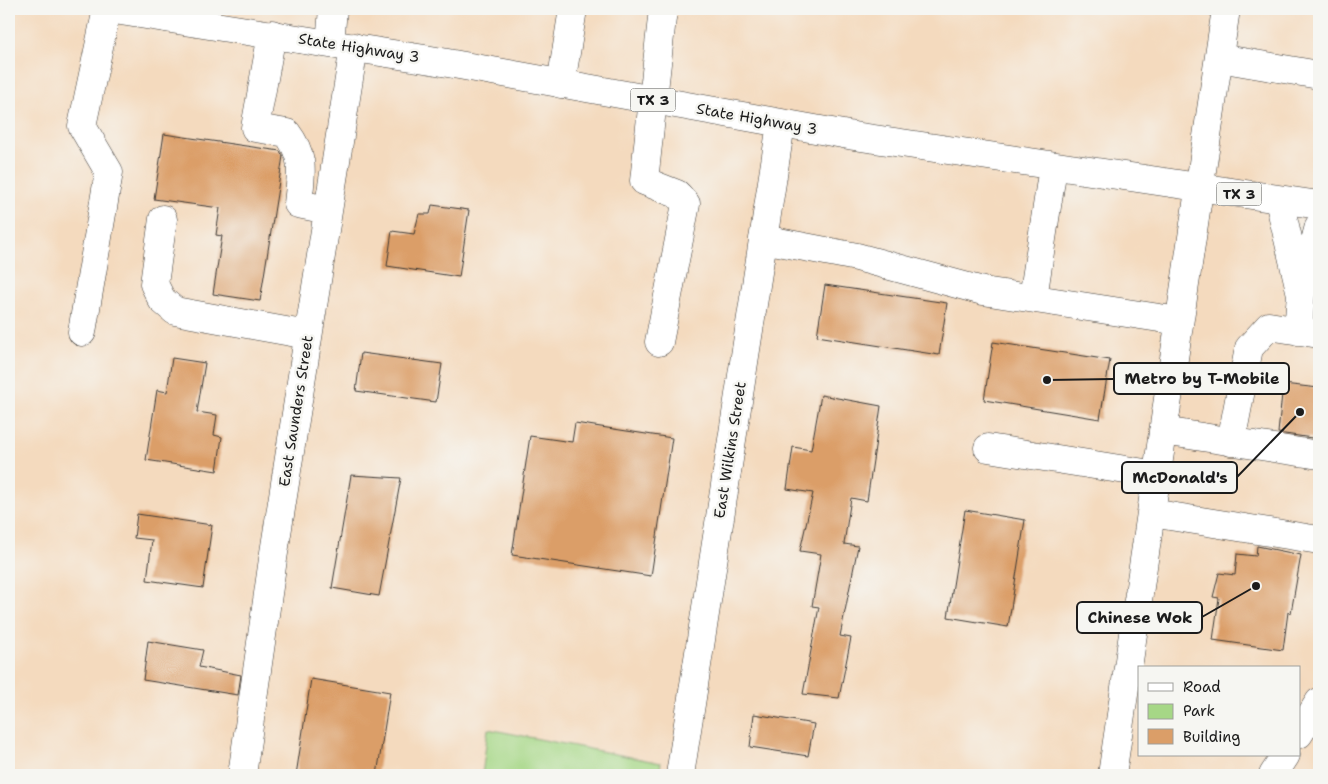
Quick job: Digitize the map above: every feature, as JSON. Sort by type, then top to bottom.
[{"type":"street","name":"State Highway 3","points":[[107,9],[342,45],[781,124],[1198,189],[1319,205]]},
{"type":"street","points":[[82,332],[109,172],[82,126],[107,9]]},
{"type":"street","name":"East Saunders Street","points":[[242,775],[272,559],[328,210],[342,45],[333,9]]},
{"type":"street","points":[[561,84],[573,9]]},
{"type":"street","points":[[659,342],[686,204],[677,194],[644,181],[663,9]]},
{"type":"street","points":[[1112,775],[1226,9]]},
{"type":"street","points":[[272,34],[255,128],[287,133],[297,147],[302,164],[298,204],[328,210]]},
{"type":"street","points":[[1219,58],[1319,75]]},
{"type":"street","name":"East Wilkins Street","points":[[680,775],[781,124]]},
{"type":"street","points":[[1032,298],[1053,167]]},
{"type":"street","points":[[1231,442],[1250,348],[1269,326],[1309,332],[1280,200]]},
{"type":"street","points":[[163,219],[154,284],[162,300],[175,311],[308,335]]},
{"type":"street","points":[[1301,294],[1319,226]]},
{"type":"street","points":[[763,239],[858,258],[983,291],[1179,321]]},
{"type":"street","points":[[1163,431],[1319,455]]},
{"type":"street","points":[[988,448],[1156,475]]},
{"type":"street","points":[[1151,513],[1319,540]]},
{"type":"street","points":[[1300,732],[1319,702]]},
{"type":"street","points":[[1273,775],[1285,756]]},
{"type":"green space","points":[[488,729],[661,763],[659,775],[482,775]]},
{"type":"building","points":[[164,134],[280,151],[283,156],[260,301],[213,294],[222,236],[216,235],[220,208],[154,199]]},
{"type":"building","points":[[432,205],[469,210],[459,277],[387,266],[392,231],[414,234],[419,214],[430,214]]},
{"type":"building","points":[[825,285],[947,303],[939,355],[817,336]]},
{"type":"building","points":[[993,342],[1110,360],[1100,419],[984,400]]},
{"type":"building","points":[[361,353],[442,364],[436,402],[356,391]]},
{"type":"building","points":[[172,358],[205,363],[197,412],[217,415],[214,435],[222,437],[217,471],[146,460],[157,390],[167,392]]},
{"type":"building","points":[[1283,384],[1319,388],[1319,439],[1278,433]]},
{"type":"building","points":[[821,395],[881,406],[867,501],[851,498],[844,544],[858,546],[840,636],[851,638],[839,698],[803,694],[819,607],[812,606],[821,554],[800,551],[813,493],[787,489],[793,447],[811,450]]},
{"type":"building","points":[[575,423],[672,438],[651,576],[512,555],[530,436],[572,442]]},
{"type":"building","points":[[351,475],[401,478],[379,596],[332,588]]},
{"type":"building","points":[[965,510],[1025,520],[1008,627],[948,617]]},
{"type":"building","points":[[137,514],[212,525],[203,588],[147,580],[152,540],[134,538]]},
{"type":"building","points":[[1257,546],[1301,555],[1291,613],[1288,612],[1283,650],[1213,640],[1219,598],[1213,597],[1219,573],[1235,575],[1237,554],[1256,556]]},
{"type":"building","points":[[148,641],[203,650],[199,667],[241,675],[238,695],[143,680]]},
{"type":"building","points":[[311,679],[390,692],[377,775],[296,775]]},
{"type":"building","points":[[754,714],[814,724],[808,756],[750,747]]},
{"type":"place","name":"Metro by T-Mobile","points":[[1047,380]]},
{"type":"place","name":"McDonald's","points":[[1300,412]]},
{"type":"place","name":"Chinese Wok","points":[[1256,586]]}]
